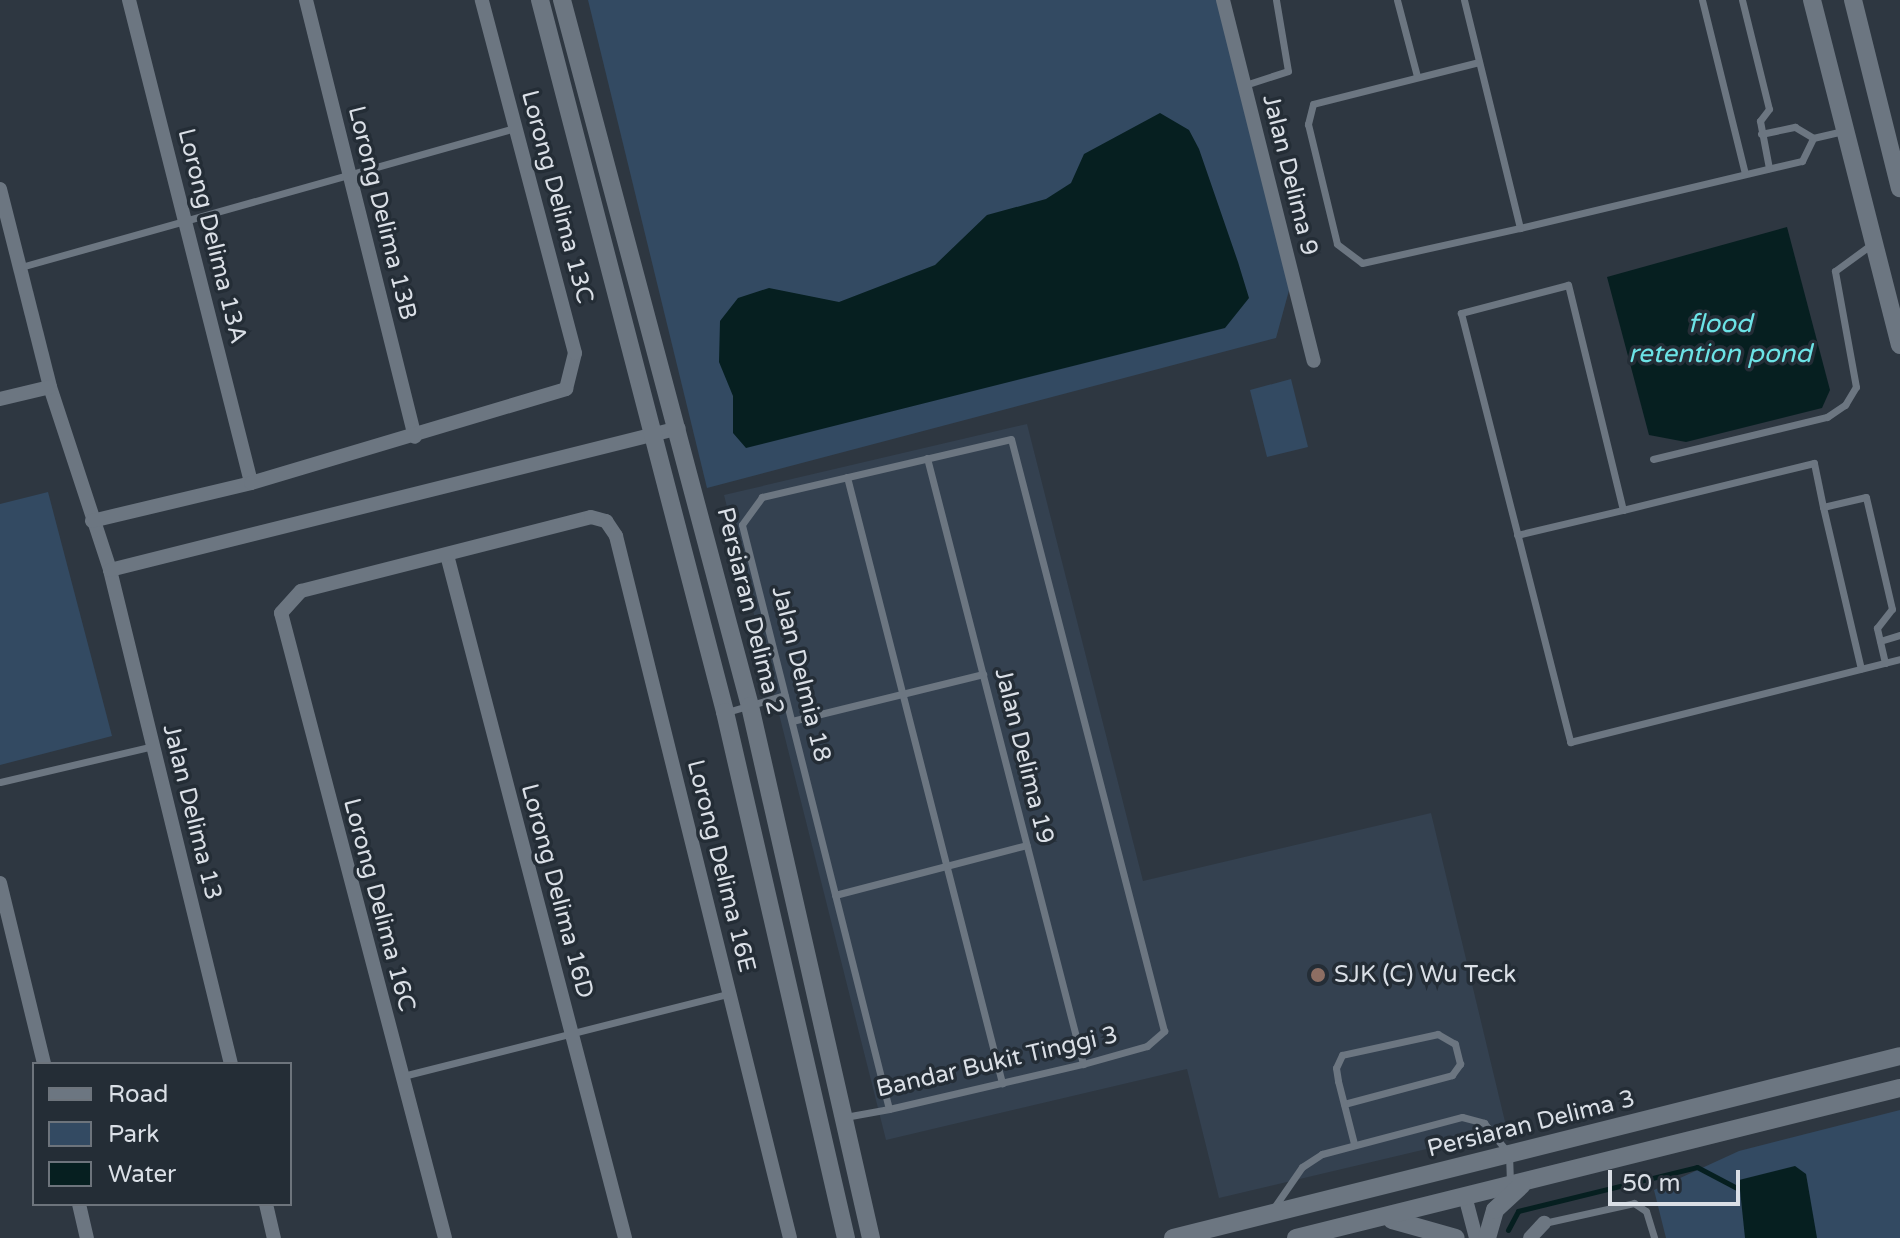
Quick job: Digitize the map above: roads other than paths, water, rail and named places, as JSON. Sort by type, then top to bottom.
[{"type":"street","name":"Lorong Delima 13A","points":[[129,0],[251,483]]},
{"type":"street","name":"Lorong Delima 13B","points":[[306,0],[415,437]]},
{"type":"street","name":"Lorong Delima 13C","points":[[415,437],[553,398],[576,371],[575,353],[482,0]]},
{"type":"street","name":"Persiaran Delima 2","points":[[540,0],[650,435],[725,712],[846,1238]]},
{"type":"street","name":"Persiaran Delima 2","points":[[562,0],[679,428],[750,706],[871,1238]]},
{"type":"street","name":"Jalan Delima 9","points":[[1223,0],[1314,361]]},
{"type":"street","points":[[1812,0],[1900,345]]},
{"type":"street","points":[[1853,0],[1900,188]]},
{"type":"street","points":[[0,189],[50,387],[92,521],[251,483],[415,437]]},
{"type":"street","points":[[0,399],[50,387]]},
{"type":"street","points":[[110,570],[679,428]]},
{"type":"street","name":"Lorong Delima 16E","points":[[447,555],[591,517],[606,521],[616,536],[790,1238]]},
{"type":"street","name":"Jalan Delima 13","points":[[92,521],[110,570],[231,1062]]},
{"type":"street","name":"Lorong Delima 16C","points":[[445,1238],[281,624],[283,604],[301,591],[447,555]]},
{"type":"street","name":"Lorong Delima 16D","points":[[447,555],[625,1238]]},
{"type":"street","points":[[0,883],[44,1062]]},
{"type":"street","name":"Persiaran Delima 3","points":[[1173,1238],[1900,1056]]},
{"type":"street","points":[[1296,1238],[1900,1088]]},
{"type":"street","points":[[1769,1089],[1776,1118]]},
{"type":"street","points":[[1465,1196],[1484,1160]]},
{"type":"street","points":[[1421,1176],[1441,1178],[1465,1196],[1476,1238]]},
{"type":"street","points":[[1487,1238],[1495,1210],[1527,1180]]},
{"type":"street","points":[[79,1206],[87,1238]]},
{"type":"street","points":[[266,1206],[274,1238]]},
{"type":"street","points":[[1377,1218],[1456,1238]]},
{"type":"street","points":[[1530,1238],[1544,1223]]},
{"type":"lane","points":[[1245,85],[1288,71],[1276,0]]},
{"type":"lane","points":[[1397,0],[1417,76]]},
{"type":"lane","points":[[1464,0],[1520,228]]},
{"type":"lane","points":[[1702,0],[1745,174]]},
{"type":"lane","points":[[1742,0],[1769,109],[1761,134],[1769,168]]},
{"type":"lane","points":[[1479,62],[1320,100],[1308,111],[1346,257],[1362,263],[1802,161],[1813,138]]},
{"type":"lane","points":[[1761,134],[1795,127],[1813,138],[1845,130]]},
{"type":"lane","points":[[21,267],[515,128]]},
{"type":"lane","points":[[1653,459],[1827,417],[1845,405],[1856,387],[1835,271],[1874,243]]},
{"type":"lane","points":[[1623,510],[1568,285],[1461,313],[1570,742],[1900,659]]},
{"type":"lane","name":"Jalan Delmia 18","points":[[889,1109],[742,525],[762,497],[1005,440],[1018,446],[1164,1017],[1158,1041]]},
{"type":"lane","name":"Jalan Delima 19","points":[[927,458],[1083,1064]]},
{"type":"lane","points":[[1517,535],[1814,463],[1861,669]]},
{"type":"lane","points":[[847,477],[1002,1083]]},
{"type":"lane","points":[[1823,507],[1866,497],[1892,609],[1877,628],[1885,663]]},
{"type":"lane","points":[[1880,641],[1900,635]]},
{"type":"lane","points":[[792,721],[983,674]]},
{"type":"lane","points":[[725,712],[785,695]]},
{"type":"lane","points":[[0,782],[153,746]]},
{"type":"lane","points":[[835,895],[1027,845]]},
{"type":"lane","points":[[402,1076],[730,993]]},
{"type":"lane","points":[[1344,1104],[1452,1075],[1460,1064],[1455,1044],[1438,1034],[1342,1055],[1336,1068],[1344,1104],[1354,1144]]},
{"type":"lane","name":"Bandar Bukit Tinggi 3","points":[[844,1117],[1083,1064],[1158,1041]]},
{"type":"lane","points":[[1269,1214],[1302,1167],[1354,1144],[1471,1117],[1509,1154],[1508,1185]]},
{"type":"lane","points":[[1544,1223],[1641,1203],[1654,1238]]},
{"type":"water","points":[[1160,113],[1189,130],[1199,149],[1249,298],[1225,328],[746,448],[733,433],[733,396],[719,362],[720,321],[738,298],[769,288],[839,302],[935,265],[987,215],[1046,199],[1071,183],[1084,154]]},
{"type":"water","name":"flood retention pond","points":[[1787,227],[1830,390],[1822,408],[1686,442],[1649,435],[1607,277]]},
{"type":"water","points":[[1795,1166],[1806,1174],[1817,1238],[1745,1238],[1739,1180]]},
{"type":"waterway","points":[[1508,1230],[1518,1211],[1697,1167],[1737,1188]]},
{"type":"place","name":"SJK (C) Wu Teck","points":[[1318,975]]}]
